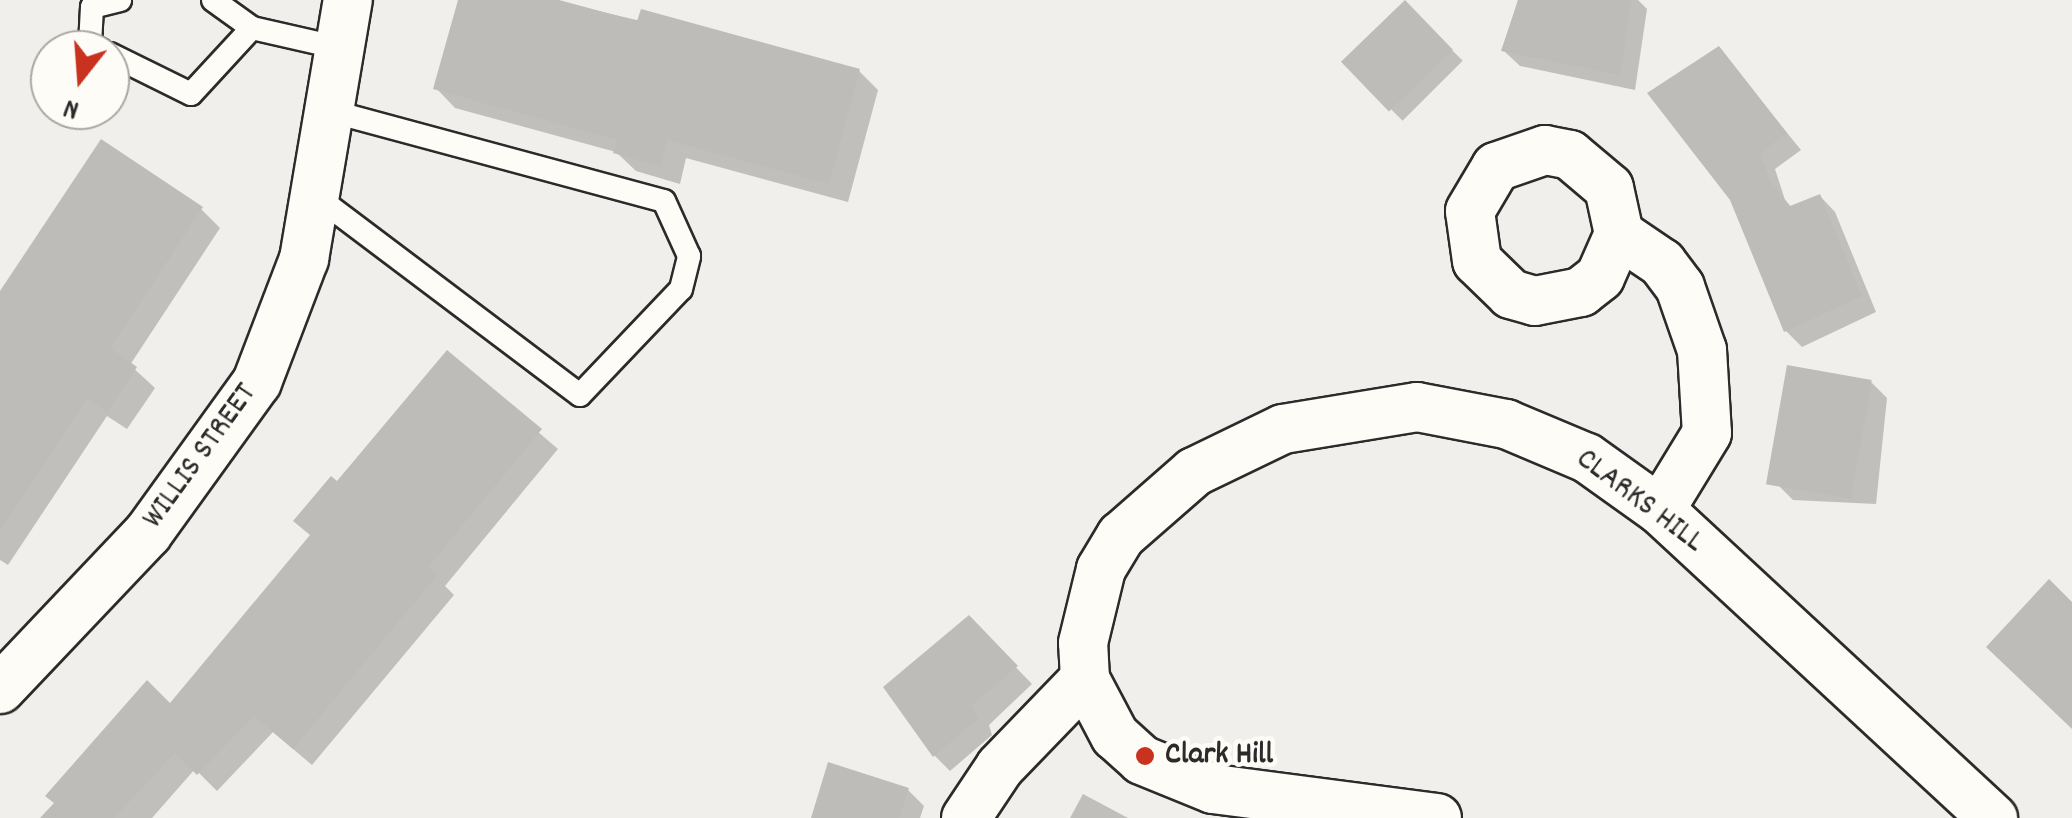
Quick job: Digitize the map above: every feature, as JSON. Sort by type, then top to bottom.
[{"type":"street","name":"WILLIS STREET","points":[[0,689],[148,533],[227,431],[282,326],[317,196],[348,0]]},
{"type":"street","points":[[1619,234],[1652,255],[1680,287],[1710,396],[1707,433],[1697,459],[1660,510]]},
{"type":"street","name":"CLARKS HILL","points":[[1085,679],[1088,608],[1120,536],[1194,472],[1283,429],[1376,409],[1462,413],[1550,439],[1660,510],[1993,818]]},
{"type":"street","points":[[966,818],[1000,766],[1085,679],[1115,736],[1175,777],[1213,788],[1437,818]]},
{"type":"lane","points":[[91,30],[92,8],[120,0]]},
{"type":"lane","points":[[213,0],[252,28],[340,48]]},
{"type":"lane","points":[[130,64],[191,94],[252,28]]},
{"type":"lane","points":[[317,196],[580,395],[681,289],[689,256],[664,201],[330,111]]},
{"type":"building","points":[[458,0],[559,0],[637,21],[641,9],[860,69],[829,184],[667,140],[661,166],[613,153],[617,140],[433,89]]},
{"type":"building","points":[[1405,0],[1453,50],[1389,111],[1341,62]]},
{"type":"building","points":[[1518,0],[1631,0],[1620,75],[1501,51]]},
{"type":"building","points":[[1719,46],[1787,133],[1760,153],[1770,181],[1790,206],[1820,194],[1862,296],[1784,332],[1730,200],[1647,93]]},
{"type":"building","points":[[101,139],[203,207],[110,348],[137,367],[107,412],[87,398],[0,530],[0,291]]},
{"type":"building","points":[[447,350],[542,429],[428,567],[437,575],[293,749],[254,716],[197,775],[175,753],[114,818],[40,818],[54,803],[45,796],[147,680],[170,703],[310,535],[293,521],[331,476],[337,481]]},
{"type":"building","points":[[1787,365],[1872,380],[1851,499],[1766,484]]},
{"type":"building","points":[[2049,579],[2072,602],[2072,729],[1986,647]]},
{"type":"building","points":[[969,615],[1018,666],[972,705],[978,719],[933,757],[883,687]]},
{"type":"building","points":[[828,762],[909,788],[899,818],[811,818]]},
{"type":"place","name":"Clark Hill","points":[[1145,756]]}]
